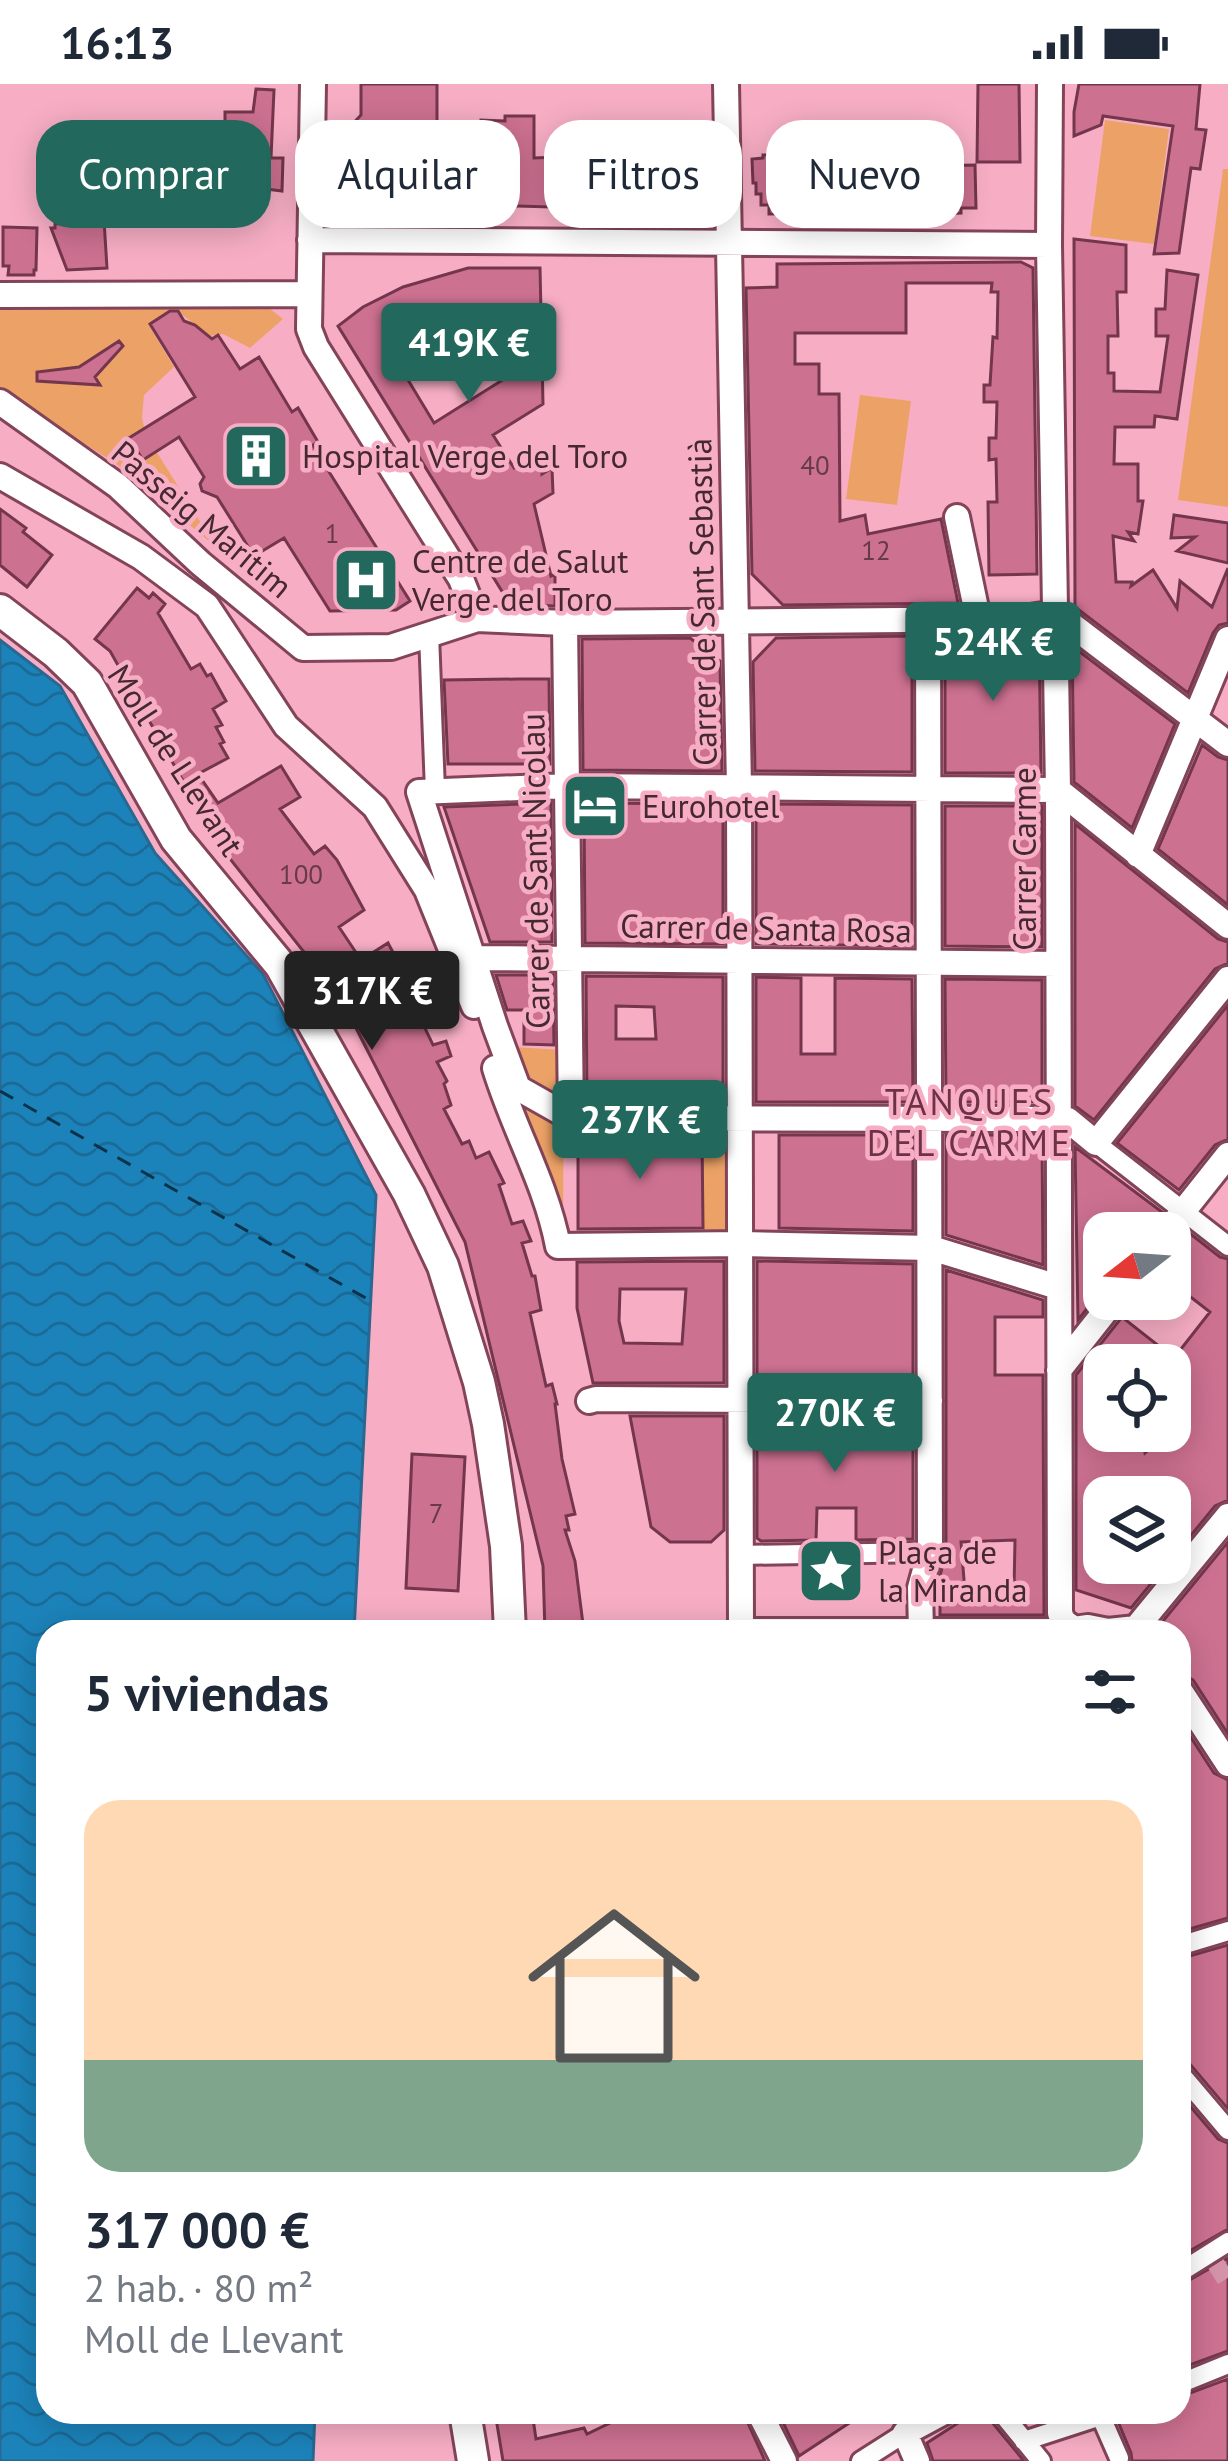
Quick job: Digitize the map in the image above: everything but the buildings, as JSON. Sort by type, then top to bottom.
[{"type":"street","points":[[313,84],[309,329],[461,579],[477,619]]},
{"type":"street","name":"Carrer de Sant Sebastià","points":[[726,84],[742,1244]]},
{"type":"street","name":"Carrer Carme","points":[[1051,84],[1063,1620]]},
{"type":"street","points":[[310,240],[1049,245]]},
{"type":"street","points":[[0,295],[309,294]]},
{"type":"street","name":"Passeig Marítim","points":[[0,402],[118,486],[200,563],[303,648],[391,647],[477,619],[1018,619],[1056,614]]},
{"type":"street","points":[[0,476],[141,556],[207,606],[286,726],[375,807],[427,890],[482,1025],[504,1098],[545,1195],[554,1251],[742,1244],[931,1248],[1058,1287]]},
{"type":"street","points":[[957,518],[978,618]]},
{"type":"street","name":"Moll de Llevant","points":[[0,610],[87,683],[176,839],[280,965],[409,1194],[443,1266],[479,1382],[506,1546],[509,1620]]},
{"type":"street","points":[[1056,614],[1228,744]]},
{"type":"street","points":[[921,1620],[920,1588],[930,1552],[928,619]]},
{"type":"street","name":"Carrer de Sant Nicolau","points":[[565,622],[572,1118]]},
{"type":"street","points":[[429,634],[426,791],[495,1026],[518,1088],[572,1118],[1069,1120],[1228,1246]]},
{"type":"street","points":[[1138,855],[1228,639]]},
{"type":"street","points":[[426,791],[568,786],[1058,790],[1228,926]]},
{"type":"street","name":"Carrer de Santa Rosa","points":[[474,958],[1057,964]]},
{"type":"street","points":[[1096,1143],[1228,979]]},
{"type":"street","points":[[1184,1210],[1228,1155]]},
{"type":"street","points":[[741,1620],[742,1244]]},
{"type":"street","points":[[1058,1370],[1097,1320]]},
{"type":"street","points":[[589,1401],[930,1401]]},
{"type":"street","points":[[1145,1620],[1228,1516]]},
{"type":"street","points":[[740,1550],[930,1552]]},
{"type":"street","points":[[1191,1707],[1228,1764]]},
{"type":"street","points":[[1191,1942],[1228,1931]]},
{"type":"street","points":[[1191,2086],[1228,2130]]},
{"type":"street","points":[[1191,2267],[1218,2253]]},
{"type":"street","points":[[1191,2379],[1228,2364]]},
{"type":"street","points":[[467,2424],[472,2461]]},
{"type":"street","points":[[764,2424],[784,2461]]},
{"type":"street","points":[[861,2461],[922,2424]]},
{"type":"street","points":[[1011,2424],[1041,2461]]},
{"type":"street","points":[[1024,2441],[1076,2424]]},
{"type":"street","points":[[1109,2424],[1117,2460]]},
{"type":"street","points":[[905,2433],[916,2461]]},
{"type":"shaded area","points":[[1105,120],[1169,129],[1154,244],[1090,236]]},
{"type":"shaded area","points":[[1223,169],[1228,169],[1228,507],[1178,500]]},
{"type":"shaded area","points":[[260,301],[283,319],[250,348],[223,334],[209,336],[179,312],[150,327],[174,367],[144,395],[146,435],[216,547],[115,463],[0,390],[0,308]]},
{"type":"shaded area","points":[[860,395],[911,401],[897,505],[846,499]]},
{"type":"shaded area","points":[[497,1046],[564,1050],[563,1229],[546,1162],[519,1111]]},
{"type":"shaded area","points":[[702,1122],[730,1127],[736,1245],[704,1236]]},
{"type":"water","points":[[0,640],[60,686],[155,853],[263,974],[376,1195],[355,1620],[36,1620],[36,2424],[315,2424],[313,2461],[0,2461]]},
{"type":"ferry route","points":[[0,1091],[371,1301]]},
{"type":"tunnel","points":[[1216,2264],[1228,2283]]},
{"type":"place","name":"Hospital Verge del Toro","points":[[256,456]]},
{"type":"place","name":"Centre de Salut Verge del Toro","points":[[366,580]]},
{"type":"place","name":"Eurohotel","points":[[595,806]]},
{"type":"place","name":"Plaça de la Miranda","points":[[831,1571]]},
{"type":"district","name":"TANQUES DEL CARME","points":[[970,1122]]}]
